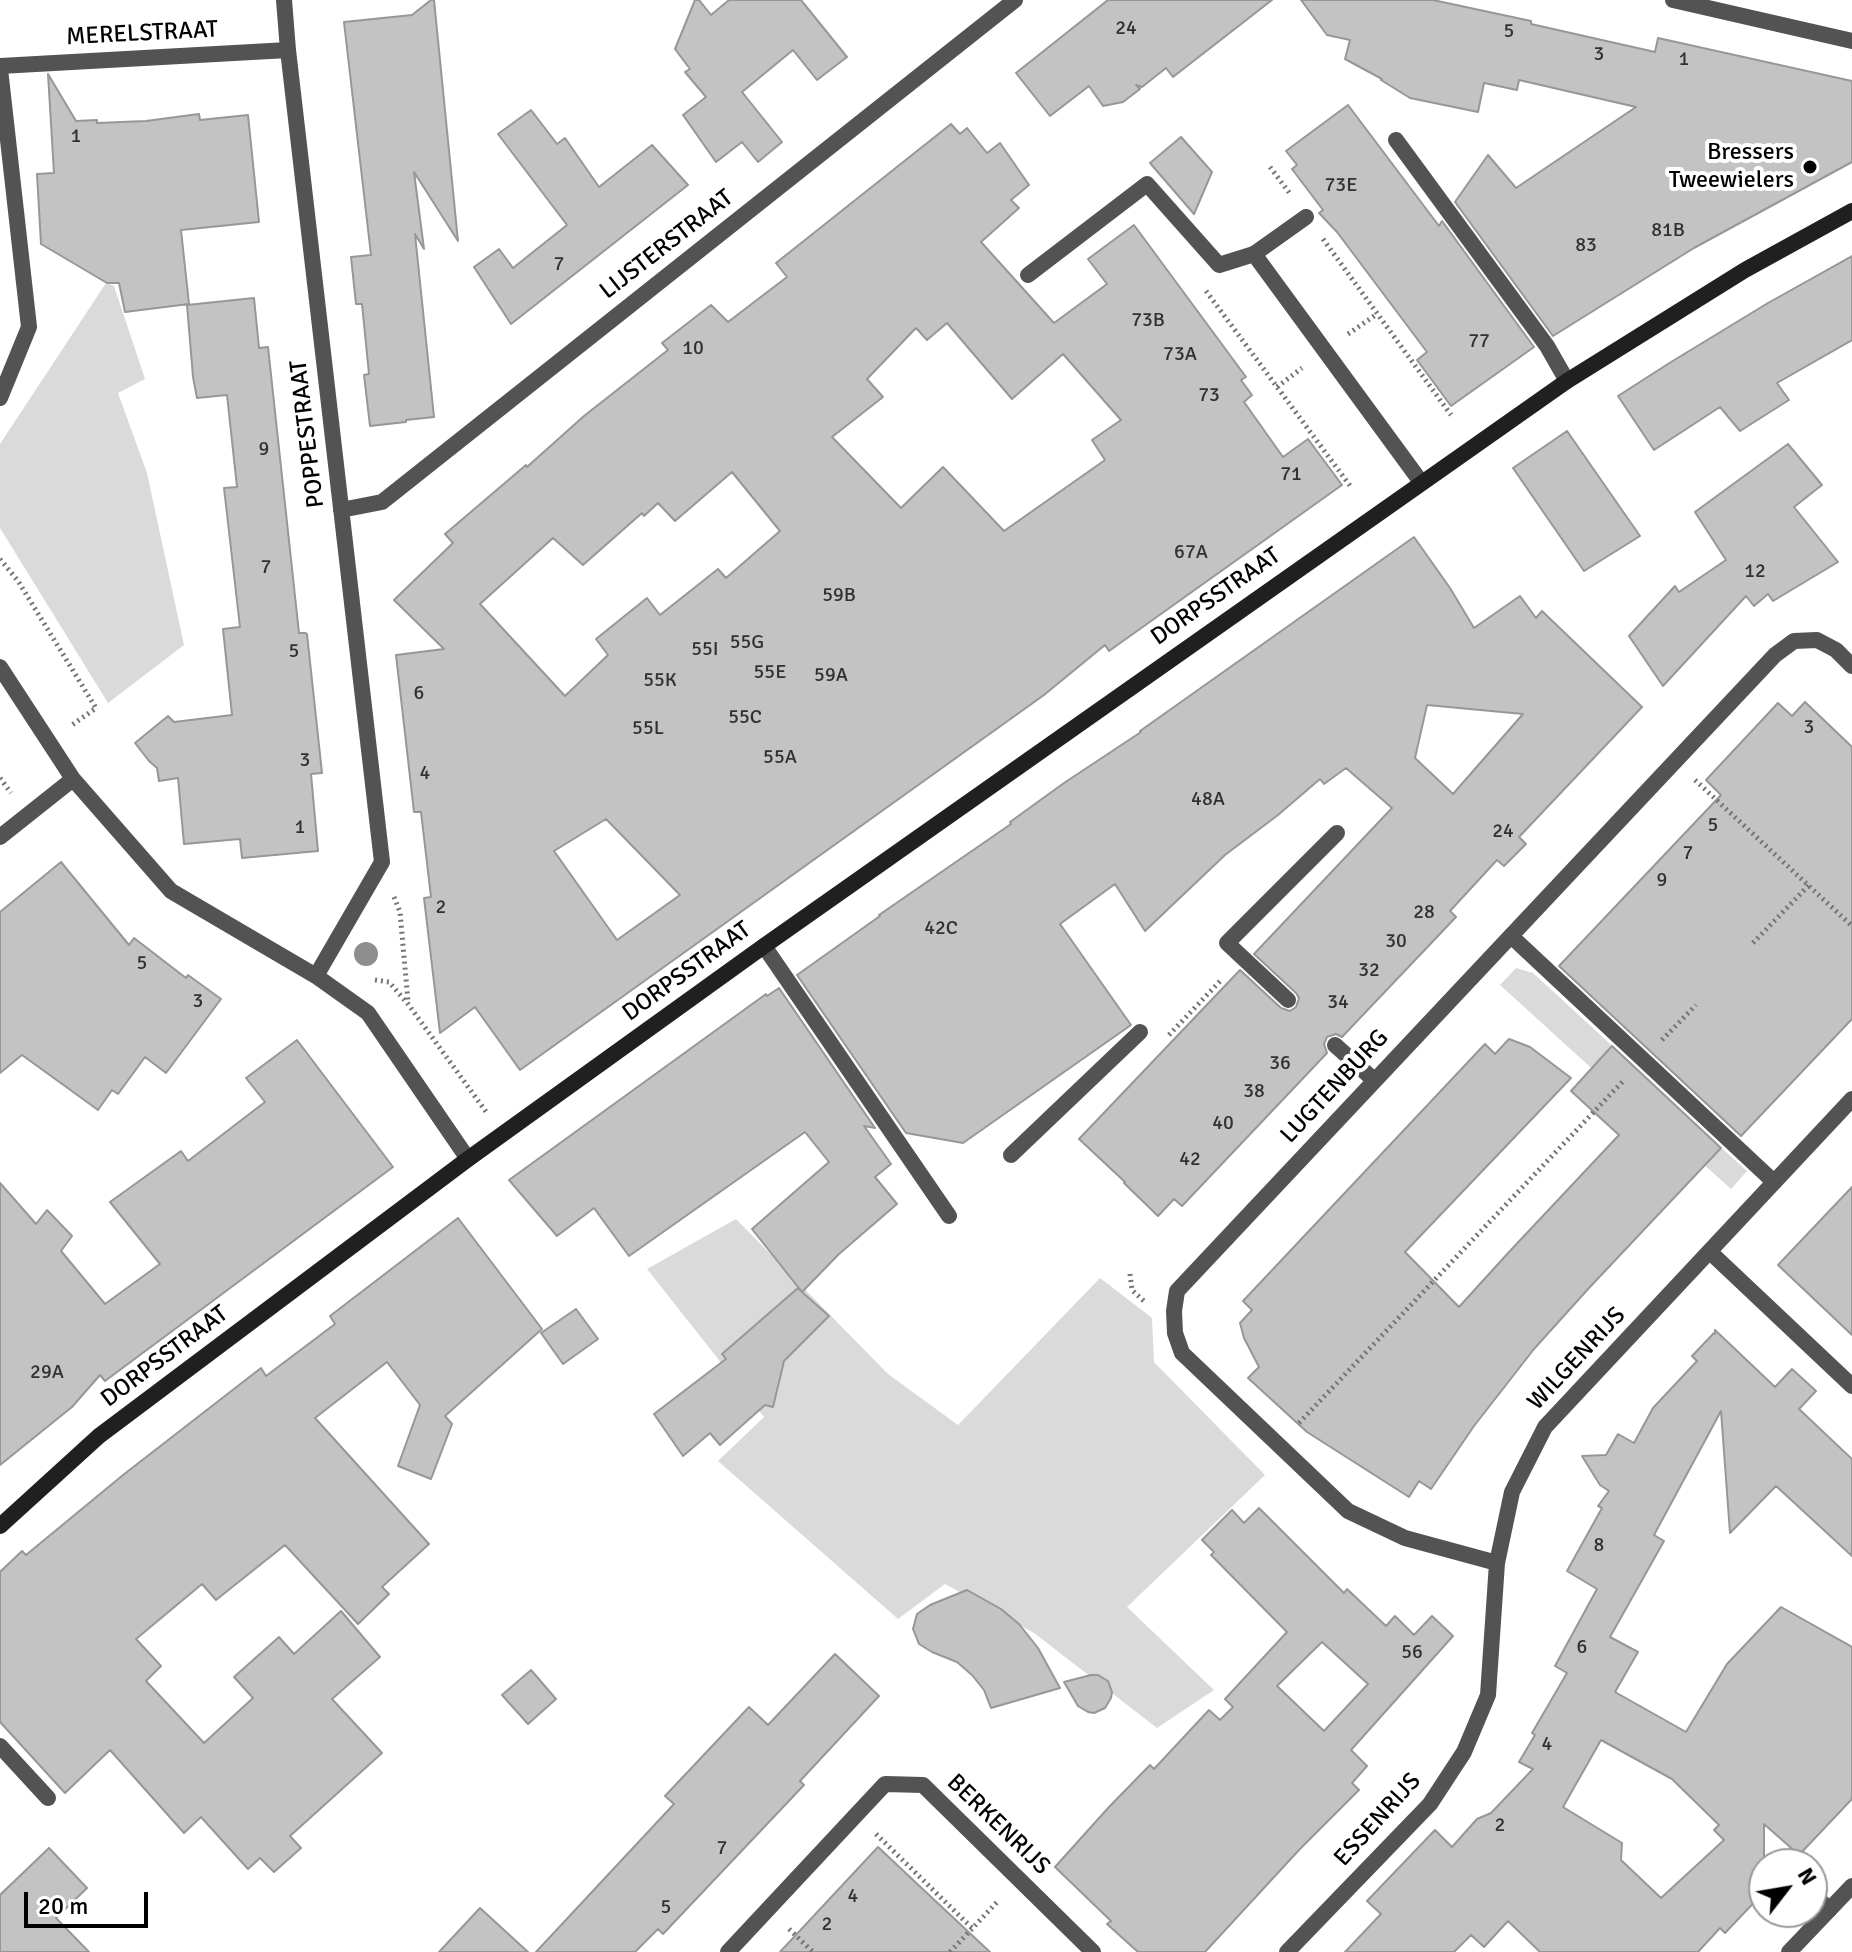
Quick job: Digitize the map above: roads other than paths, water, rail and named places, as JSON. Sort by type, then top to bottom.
[{"type":"street","name":"POPPESTRAAT","points":[[284,0],[382,862],[316,976]]},
{"type":"street","name":"LIJSTERSTRAAT","points":[[341,510],[382,502],[1015,0]]},
{"type":"street","points":[[1673,0],[1852,41]]},
{"type":"street","name":"MERELSTRAAT","points":[[0,67],[288,50]]},
{"type":"street","points":[[0,67],[29,327],[0,398]]},
{"type":"street","points":[[1396,140],[1547,346],[1567,381]]},
{"type":"street","points":[[1028,275],[1147,184],[1219,265],[1254,254],[1306,217]]},
{"type":"street","name":"DORPSSTRAAT","points":[[0,1526],[99,1436],[468,1159],[764,946],[1567,381],[1745,270],[1852,211]]},
{"type":"street","points":[[1254,254],[1421,482]]},
{"type":"street","name":"LUGTENBURG","points":[[1497,1563],[1405,1538],[1348,1511],[1182,1353],[1175,1333],[1177,1291],[1775,655],[1794,641],[1817,640],[1836,650],[1852,666]]},
{"type":"street","points":[[0,667],[73,779],[171,891],[316,976],[368,1013],[468,1159]]},
{"type":"street","points":[[0,837],[73,779]]},
{"type":"street","points":[[1288,1000],[1227,943],[1337,833]]},
{"type":"street","points":[[1511,936],[1774,1182]]},
{"type":"street","points":[[764,946],[949,1216]]},
{"type":"street","points":[[1011,1155],[1140,1032]]},
{"type":"street","points":[[1335,1045],[1374,1080]]},
{"type":"street","name":"WILGENRIJS","points":[[1497,1563],[1512,1492],[1545,1427],[1852,1099]]},
{"type":"street","points":[[1710,1252],[1852,1386]]},
{"type":"street","name":"ESSENRIJS","points":[[1287,1952],[1430,1804],[1464,1752],[1488,1695],[1497,1563]]},
{"type":"street","points":[[0,1746],[48,1798]]},
{"type":"street","name":"BERKENRIJS","points":[[728,1952],[885,1784],[923,1785],[1093,1952]]},
{"type":"street","points":[[1789,1952],[1852,1886]]},
{"type":"place","name":"Bressers Tweewielers","points":[[1810,167]]}]
